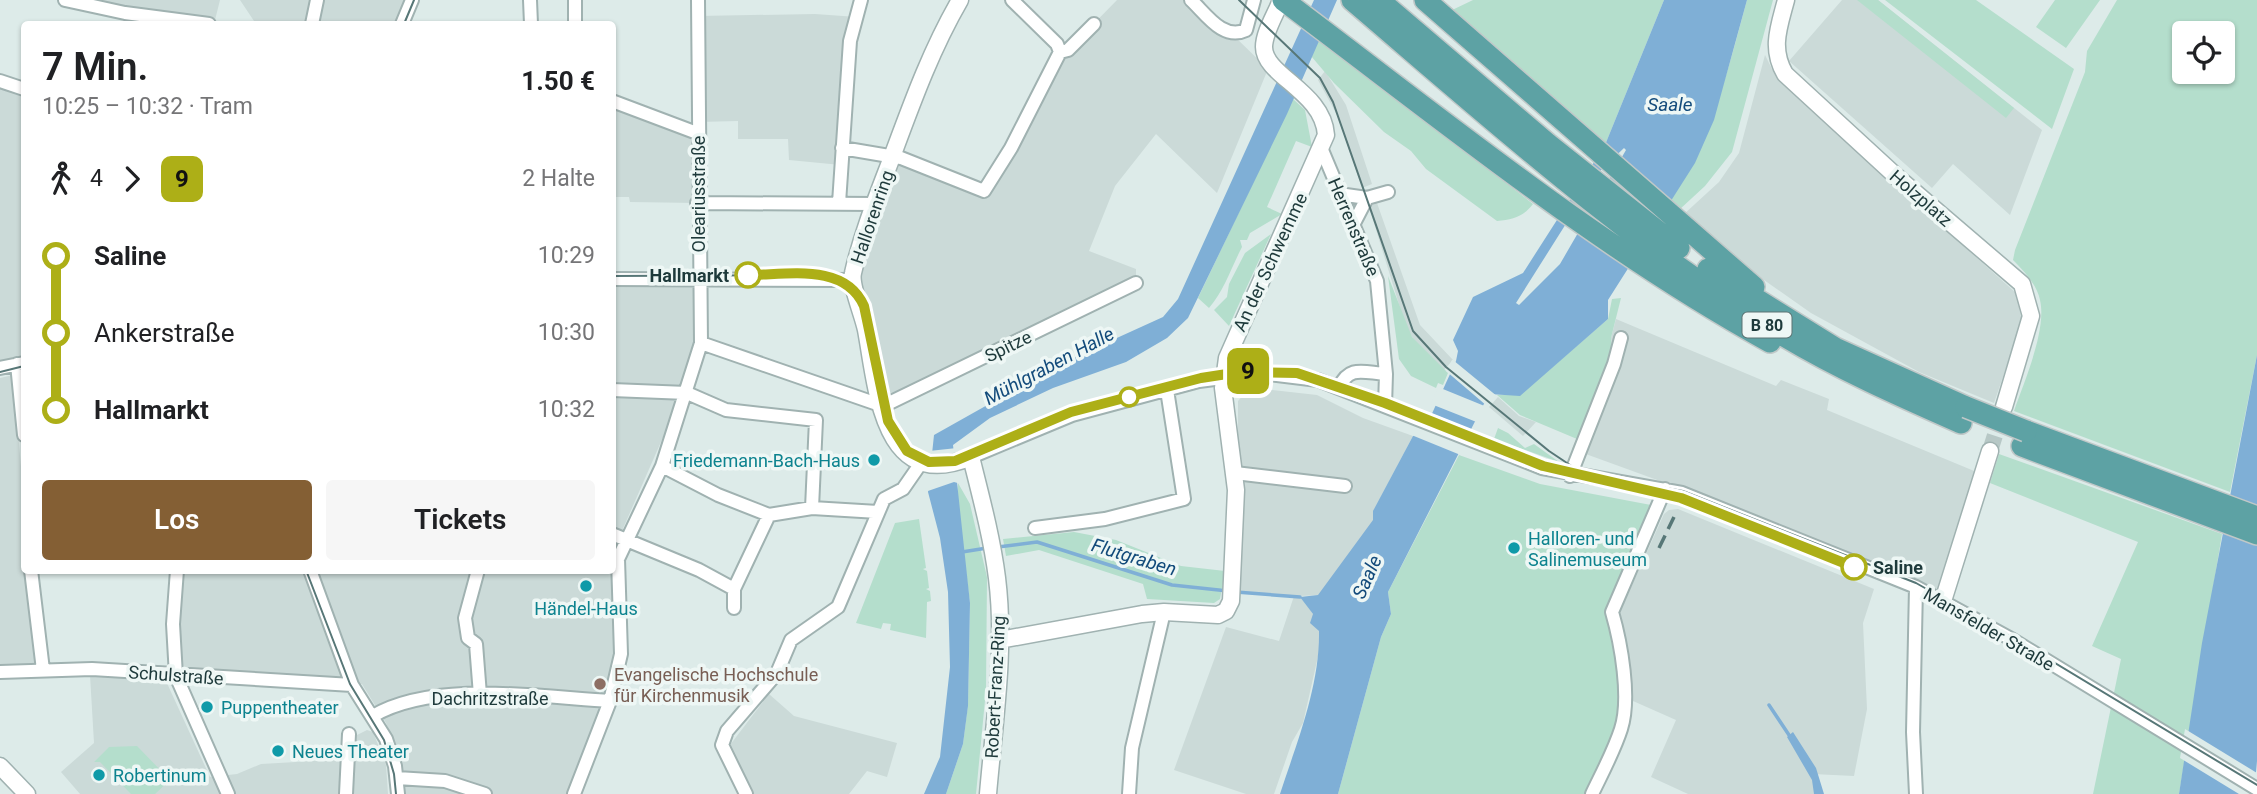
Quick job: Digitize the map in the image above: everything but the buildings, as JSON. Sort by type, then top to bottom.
[{"type":"main road","name":"B 80","points":[[1352,0],[1376,5],[1544,150],[1678,257],[1784,336],[1894,394],[1963,415],[2128,477],[2257,517]]},
{"type":"main road","points":[[1425,0],[1565,122],[1678,257]]},
{"type":"main road","points":[[1287,3],[1522,180],[1678,257]]},
{"type":"main road","name":"B 80","points":[[1678,257],[1963,415]]},
{"type":"main road","name":"B 80","points":[[2128,477],[2257,534]]},
{"type":"street","points":[[65,0],[125,13],[186,21]]},
{"type":"street","points":[[313,21],[317,0]]},
{"type":"street","points":[[403,21],[412,0]]},
{"type":"street","points":[[530,0],[531,21]]},
{"type":"street","points":[[575,0],[575,21]]},
{"type":"street","name":"Oleariusstraße","points":[[574,794],[610,701],[621,654],[616,538],[662,466],[701,343],[697,202],[698,0]]},
{"type":"street","points":[[839,203],[850,41],[861,0]]},
{"type":"street","name":"Hallorenring","points":[[925,464],[897,444],[880,406],[865,323],[852,280],[892,156],[930,58],[960,0]]},
{"type":"street","points":[[842,148],[892,156],[984,191],[1011,148],[1060,52],[1057,44],[1012,0]]},
{"type":"street","points":[[1191,0],[1225,32],[1242,32],[1249,24],[1254,0]]},
{"type":"street","name":"Holzplatz","points":[[1786,0],[1776,43],[1779,63],[1785,75],[1897,177],[2022,284],[2031,316],[2004,407]]},
{"type":"street","name":"Herrenstraße","points":[[1287,3],[1264,45],[1266,57],[1313,102],[1325,122],[1326,135],[1322,150],[1377,281],[1386,374],[1385,406]]},
{"type":"street","points":[[1060,52],[1068,50],[1094,24]]},
{"type":"street","points":[[0,81],[21,88]]},
{"type":"street","points":[[616,102],[698,133]]},
{"type":"street","name":"An der Schwemme","points":[[1224,376],[1234,340],[1322,150]]},
{"type":"street","points":[[1339,194],[1367,198],[1388,192]]},
{"type":"street","points":[[1353,225],[1367,198]]},
{"type":"street","points":[[697,202],[875,204]]},
{"type":"street","points":[[616,279],[852,280]]},
{"type":"street","name":"Spitze","points":[[880,406],[894,402],[1136,283]]},
{"type":"street","points":[[1570,476],[1614,365],[1621,338]]},
{"type":"street","points":[[701,343],[880,406]]},
{"type":"street","points":[[0,368],[21,363]]},
{"type":"street","points":[[1339,388],[1346,374],[1354,370],[1386,374]]},
{"type":"street","name":"Mansfelder Straße","points":[[966,459],[1072,415],[1167,390],[1224,376],[1261,373],[1296,376],[1339,388],[1476,443],[1570,476],[1665,489],[1916,587],[2106,697],[2257,789]]},
{"type":"street","points":[[1000,640],[1164,611],[1218,615],[1226,611],[1231,601],[1233,584],[1235,473],[1224,376]]},
{"type":"street","points":[[616,390],[687,393],[726,410],[816,420],[812,508]]},
{"type":"street","points":[[1034,528],[1105,519],[1184,499],[1167,390]]},
{"type":"street","points":[[1943,601],[1990,450]]},
{"type":"street","points":[[746,794],[722,745],[727,731],[777,673],[791,640],[838,607],[884,499],[902,489],[925,464],[966,459]]},
{"type":"street","name":"Robert-Franz-Ring","points":[[966,459],[994,557],[1000,640],[988,794]]},
{"type":"street","points":[[662,466],[718,495],[769,515],[812,508],[877,512]]},
{"type":"street","points":[[1235,473],[1345,486]]},
{"type":"street","points":[[1592,794],[1620,731],[1625,712],[1620,638],[1612,612],[1665,489]]},
{"type":"street","points":[[734,608],[734,589],[769,515]]},
{"type":"street","points":[[616,538],[699,570],[734,589]]},
{"type":"street","points":[[32,574],[43,670]]},
{"type":"street","points":[[177,574],[173,624],[176,676],[228,794]]},
{"type":"street","points":[[311,574],[352,684],[386,739],[397,778],[398,794]]},
{"type":"street","points":[[477,574],[465,618],[468,638],[476,644],[480,695]]},
{"type":"street","points":[[1916,587],[1913,732],[1916,794]]},
{"type":"street","points":[[1129,794],[1132,748],[1164,611]]},
{"type":"street","name":"Schulstraße","points":[[0,672],[92,669],[176,676],[352,684]]},
{"type":"street","name":"Dachritzstraße","points":[[373,716],[388,708],[428,698],[480,695],[610,701]]},
{"type":"street","points":[[346,794],[349,734]]},
{"type":"street","points":[[0,766],[27,794]]},
{"type":"street","points":[[397,778],[445,781],[485,794]]},
{"type":"shaded area","points":[[65,0],[220,0],[215,21],[195,21]]},
{"type":"shaded area","points":[[240,0],[405,0],[396,21],[254,21]]},
{"type":"shaded area","points":[[1117,0],[1197,0],[1268,69],[1217,193],[1156,134],[1115,186],[1089,251],[1136,269],[1136,283],[883,406],[853,275],[892,156],[984,191],[1068,50]]},
{"type":"shaded area","points":[[1842,0],[1878,0],[2042,130],[2010,215],[1953,164],[1932,188],[1789,61]]},
{"type":"shaded area","points":[[815,14],[857,17],[841,165],[789,160],[788,139],[738,139],[738,121],[698,122],[698,16]]},
{"type":"shaded area","points":[[1765,55],[1777,79],[2016,293],[2022,321],[1994,403],[1919,372],[1811,313],[1744,266],[1683,215],[1719,182],[1739,153]]},
{"type":"shaded area","points":[[1325,71],[1346,105],[1372,184],[1362,188],[1337,115],[1318,80]]},
{"type":"shaded area","points":[[0,84],[21,91],[21,357],[0,361]]},
{"type":"shaded area","points":[[616,103],[697,133],[697,203],[630,202],[629,197],[616,197]]},
{"type":"shaded area","points":[[1377,203],[1420,325],[1453,360],[1444,370],[1417,345],[1406,327],[1369,207]]},
{"type":"shaded area","points":[[616,286],[698,286],[693,350],[682,394],[621,533],[620,654],[573,794],[405,794],[399,756],[386,723],[362,684],[177,675],[177,574],[616,574]]},
{"type":"shaded area","points":[[1616,319],[1776,386],[1781,380],[1829,399],[1827,410],[1979,473],[1943,592],[1682,489],[1572,449],[1612,352],[1611,338]]},
{"type":"shaded area","points":[[13,375],[21,467],[21,574],[25,574],[39,664],[36,668],[0,668],[0,378]]},
{"type":"shaded area","points":[[1262,389],[1317,395],[1363,418],[1413,436],[1374,510],[1374,520],[1319,595],[1300,596],[1313,614],[1319,631],[1319,652],[1303,723],[1292,742],[1274,794],[1246,794],[1174,770],[1226,627],[1279,641],[1294,596],[1238,592],[1238,401],[1246,392]]},
{"type":"shaded area","points":[[1498,397],[1519,416],[1536,422],[1523,436],[1489,407]]},
{"type":"shaded area","points":[[1678,509],[1874,589],[1863,623],[1867,709],[1854,776],[1813,774],[1817,794],[1688,794],[1651,777],[1676,720],[1624,697],[1620,612],[1664,514]]},
{"type":"shaded area","points":[[90,675],[166,681],[210,777],[237,774],[261,764],[348,759],[346,794],[80,794],[61,772],[94,743]]},
{"type":"shaded area","points":[[769,694],[794,716],[897,743],[887,777],[867,771],[849,794],[750,794],[731,759],[730,745]]},
{"type":"shaded area","points":[[367,730],[373,732],[386,765],[388,794],[352,794],[357,735]]},
{"type":"green space","points":[[1473,0],[1664,0],[1605,145],[1448,12]]},
{"type":"green space","points":[[1747,0],[1773,0],[1732,152],[1705,186],[1679,210],[1669,202],[1697,153],[1717,104]]},
{"type":"green space","points":[[1857,0],[1878,0],[2014,108],[2006,118]]},
{"type":"green space","points":[[1885,0],[1976,0],[2074,69],[2052,129]]},
{"type":"green space","points":[[2055,0],[2100,0],[2066,48],[2036,27]]},
{"type":"green space","points":[[2117,0],[2257,0],[2257,355],[2230,492],[2014,411],[2033,356],[2041,312],[2036,289],[2013,260],[2015,250],[2085,72],[2087,51]]},
{"type":"green space","points":[[1320,37],[1533,204],[1517,217],[1497,221],[1426,169],[1411,151],[1384,132],[1334,83],[1311,56]]},
{"type":"green space","points":[[1293,99],[1305,110],[1312,147],[1296,141],[1267,207],[1282,214],[1250,233],[1247,240],[1240,240],[1242,247],[1223,287],[1209,308],[1198,298]]},
{"type":"green space","points":[[1271,234],[1229,326],[1214,310],[1227,297],[1229,284],[1245,253]]},
{"type":"green space","points":[[1388,276],[1412,337],[1448,373],[1443,385],[1438,383],[1436,388],[1411,376],[1399,359]]},
{"type":"green space","points":[[1621,298],[1611,338],[1612,352],[1577,439],[1520,415],[1497,395],[1520,395],[1608,319],[1612,299]]},
{"type":"green space","points":[[1498,428],[1525,448],[1534,444],[1559,462],[1494,439]]},
{"type":"green space","points":[[1999,454],[2222,534],[2179,794],[2093,794],[2121,659],[2092,646],[2138,542],[1990,483]]},
{"type":"green space","points":[[1459,455],[1540,484],[1651,505],[1606,613],[1620,638],[1625,712],[1592,794],[1338,794],[1381,637],[1391,614],[1388,592]]},
{"type":"green space","points":[[958,483],[970,504],[987,577],[986,690],[976,794],[946,794],[963,744],[968,705],[970,603],[957,500]]},
{"type":"green space","points":[[919,519],[926,568],[923,569],[927,571],[929,588],[926,589],[930,591],[931,601],[927,602],[926,638],[890,630],[891,624],[883,623],[881,629],[856,623],[895,523]]},
{"type":"green space","points":[[1074,532],[1116,540],[1181,566],[1225,571],[1220,599],[1214,603],[1147,599],[1143,584],[1039,550],[1006,556],[1003,539]]},
{"type":"green space","points":[[137,746],[170,780],[155,794],[131,794],[100,762],[94,762],[109,747]]},
{"type":"water","points":[[1314,0],[1337,0],[1287,114],[1188,318],[1167,338],[1126,362],[1053,388],[990,418],[953,445],[970,603],[968,706],[963,744],[946,794],[924,794],[940,757],[950,667],[948,592],[940,538],[928,492],[934,435],[1064,362],[1163,317],[1178,299]]},
{"type":"water","name":"Saale","points":[[1664,0],[1747,0],[1714,120],[1695,163],[1608,300],[1608,319],[1520,396],[1489,394],[1388,592],[1391,614],[1381,637],[1338,794],[1280,794],[1306,714],[1316,672],[1319,631],[1310,623],[1313,614],[1300,597],[1318,595],[1373,520],[1373,511],[1413,436],[1424,431],[1456,361],[1458,351],[1453,340],[1473,297],[1523,273],[1605,145]],"holes":[[[1624,148],[1626,150],[1560,264],[1519,305],[1516,303],[1598,173]]]},
{"type":"water","points":[[2257,355],[2257,761],[2254,794],[2179,794],[2202,643]]},
{"type":"water","points":[[1793,732],[1816,768],[1824,794],[1814,794],[1812,780],[1787,737]]},
{"type":"pier","points":[[1452,360],[1498,397],[1491,397],[1487,406],[1446,371]]},
{"type":"pier","points":[[1438,387],[1487,407],[1479,423],[1431,404]]},
{"type":"pier","points":[[1428,412],[1475,431],[1463,456],[1409,434],[1421,428]]},
{"type":"pier","points":[[957,448],[961,484],[954,482],[925,492],[929,451]]},
{"type":"pier","points":[[2185,729],[2257,773],[2257,794],[2239,794],[2180,758]]},
{"type":"waterway","name":"Flutgraben","points":[[998,547],[1037,542],[1172,585],[1228,591]]},
{"type":"waterway","name":"Flutgraben","points":[[962,552],[987,548]]},
{"type":"waterway","name":"Flutgraben","points":[[1236,592],[1300,597]]},
{"type":"waterway","points":[[1769,705],[1791,738]]},
{"type":"tunnel","points":[[1990,451],[2003,410]]},
{"type":"tram line","points":[[405,21],[414,0]]},
{"type":"tram line","points":[[1239,0],[1320,78],[1333,102],[1413,331],[1446,367],[1549,451],[1576,469]]},
{"type":"tram line","name":"9","points":[[748,275],[832,276],[857,292],[864,306],[888,421],[907,451],[929,462],[955,461],[1071,412],[1201,378],[1240,372],[1297,373],[1385,403],[1543,466],[1619,485],[1665,492],[1854,567]]},
{"type":"tram line","points":[[616,276],[815,275],[838,279],[855,292],[864,306],[888,421],[907,451],[929,462],[955,461],[1071,412],[1202,378],[1260,371],[1297,373],[1326,381],[1543,466],[1683,491],[1916,583],[2012,637],[2257,785]]},
{"type":"tram line","points":[[0,372],[21,367]]},
{"type":"tram line","points":[[308,574],[350,684],[384,740],[394,774],[396,794]]},
{"type":"railway","points":[[1659,548],[1674,517]]},
{"type":"place","name":"Hallmarkt","points":[[748,275]]},
{"type":"place","name":"Friedemann-Bach-Haus","points":[[874,460]]},
{"type":"place","name":"Halloren- und Salinemuseum","points":[[1514,548]]},
{"type":"place","name":"Saline","points":[[1854,567]]},
{"type":"place","name":"Händel-Haus","points":[[586,586]]},
{"type":"place","name":"Evangelische Hochschule für Kirchenmusik","points":[[600,684]]},
{"type":"place","name":"Puppentheater","points":[[207,707]]},
{"type":"place","name":"Neues Theater","points":[[278,751]]},
{"type":"place","name":"Robertinum","points":[[99,775]]},
{"type":"water label","name":"Mühlgraben Halle","points":[[1049,366]]}]
